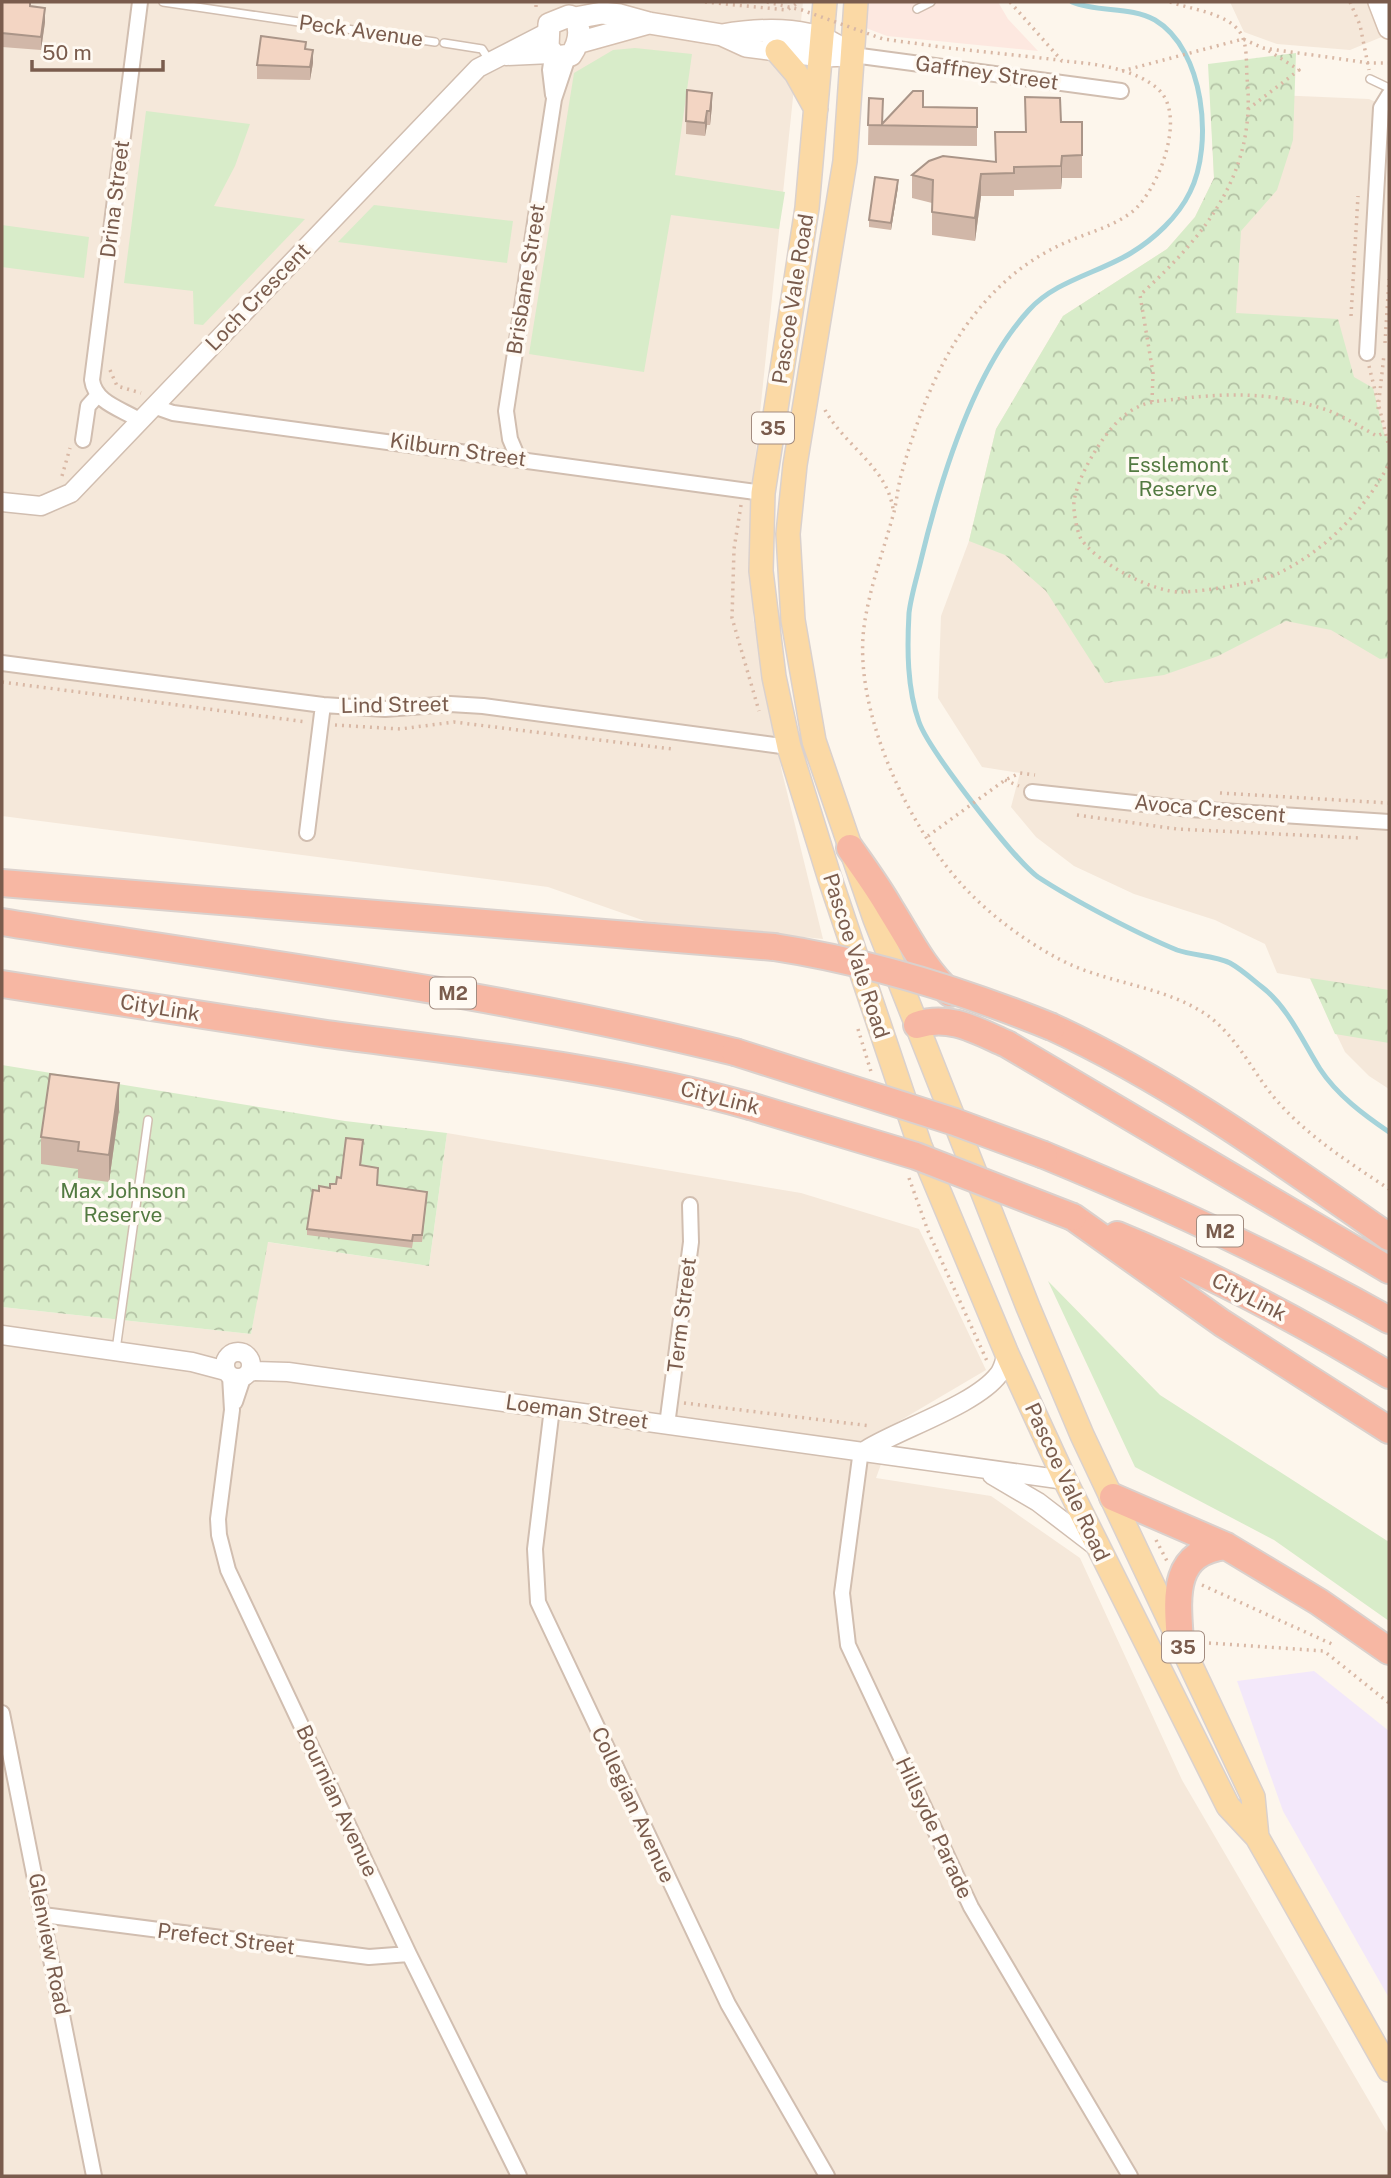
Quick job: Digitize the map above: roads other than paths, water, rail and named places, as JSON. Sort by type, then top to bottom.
[{"type":"highway","points":[[850,848],[934,979],[1007,1044]]},
{"type":"highway","points":[[2,883],[775,947],[889,969],[989,1002],[1052,1027],[1108,1054],[1205,1111],[1389,1237]]},
{"type":"highway","name":"M2","points":[[2,922],[460,995],[663,1034],[735,1052],[955,1122],[1156,1201],[1254,1247],[1389,1320]]},
{"type":"highway","name":"CityLink","points":[[2,984],[328,1034],[559,1064],[703,1093],[750,1106],[916,1156],[1073,1217],[1239,1291],[1331,1339],[1389,1375]]},
{"type":"highway","points":[[917,1025],[936,1019],[955,1022],[1007,1044],[1389,1270]]},
{"type":"highway","points":[[1073,1217],[1222,1323],[1389,1430]]},
{"type":"highway","points":[[1113,1497],[1226,1546],[1308,1595],[1389,1651]]},
{"type":"highway","points":[[1180,1641],[1178,1616],[1185,1566],[1199,1553],[1226,1546]]},
{"type":"main road","name":"Pascoe Vale Road","points":[[825,2],[807,208],[763,493],[761,571],[765,620],[789,747],[889,1056],[999,1361],[1065,1480],[1228,1805],[1257,1837],[1389,2070]]},
{"type":"main road","name":"Pascoe Vale Road","points":[[856,2],[845,161],[795,465],[788,534],[793,620],[814,741],[850,848],[1028,1307],[1083,1435],[1253,1797],[1257,1837]]},
{"type":"main road","points":[[1379,2],[1389,28]]},
{"type":"main road","points":[[562,53],[545,13],[578,10],[620,15],[649,23],[722,35],[746,47],[777,51],[822,47]]},
{"type":"main road","points":[[562,53],[579,28],[578,10]]},
{"type":"main road","points":[[562,53],[649,23]]},
{"type":"main road","points":[[722,35],[754,30],[853,55]]},
{"type":"main road","points":[[777,51],[796,72],[816,109]]},
{"type":"main road","points":[[889,1056],[917,1025]]},
{"type":"main road","points":[[1065,1480],[1113,1497]]},
{"type":"street","name":"Drina Street","points":[[83,440],[88,407],[97,395],[92,386],[92,370],[140,2]]},
{"type":"street","name":"Loch Crescent","points":[[2,502],[41,506],[64,497],[466,80],[545,13]]},
{"type":"street","points":[[495,58],[562,53]]},
{"type":"street","name":"Brisbane Street","points":[[518,458],[510,439],[506,411],[562,53]]},
{"type":"street","name":"Gaffney Street","points":[[853,55],[1121,91]]},
{"type":"street","points":[[1367,353],[1381,108],[1389,95]]},
{"type":"street","points":[[97,395],[139,420]]},
{"type":"street","name":"Kilburn Street","points":[[153,406],[173,413],[763,493]]},
{"type":"street","name":"Lind Street","points":[[2,663],[323,705],[385,709],[450,704],[482,706],[789,747]]},
{"type":"street","points":[[307,833],[323,705]]},
{"type":"street","name":"Avoca Crescent","points":[[1032,792],[1190,809],[1389,822]]},
{"type":"street","name":"Term Street","points":[[667,1425],[691,1242],[690,1205]]},
{"type":"street","name":"Loeman Street","points":[[2,1335],[238,1369],[288,1372],[863,1450],[872,1454],[1065,1480]]},
{"type":"street","points":[[863,1450],[923,1423],[987,1384],[999,1374],[999,1361]]},
{"type":"street","name":"Bournian Avenue","points":[[238,1369],[218,1519],[228,1570],[409,1954],[519,2176]]},
{"type":"street","name":"Collegian Avenue","points":[[552,1408],[535,1549],[538,1602],[727,2004],[827,2176]]},
{"type":"street","name":"Hillsyde Parade","points":[[863,1450],[842,1593],[848,1645],[971,1906],[1130,2176]]},
{"type":"street","points":[[984,1470],[1038,1502],[1098,1548]]},
{"type":"street","name":"Glenview Road","points":[[2,1713],[94,2176]]},
{"type":"street","name":"Prefect Street","points":[[43,1915],[369,1957],[409,1954]]},
{"type":"lane","name":"Peck Avenue","points":[[163,2],[435,42]]},
{"type":"lane","points":[[917,9],[931,2]]},
{"type":"lane","name":"Peck Avenue","points":[[444,43],[482,49],[495,58]]},
{"type":"lane","points":[[1370,79],[1389,88]]},
{"type":"lane","points":[[116,1350],[148,1120]]},
{"type":"waterway","points":[[1072,2],[1145,16],[1155,20],[1172,34],[1185,52],[1200,99],[1202,149],[1197,172],[1185,201],[1157,234],[1131,253],[1064,284],[1039,300],[1009,335],[991,364],[975,395],[949,462],[913,593],[909,613],[908,654],[915,709],[919,722],[938,756],[992,828],[1026,867],[1038,877],[1125,926],[1177,950],[1224,960],[1242,971],[1280,1004],[1334,1087],[1389,1132]]},
{"type":"park label","name":"Esslemont Reserve","points":[[1178,477]]},
{"type":"park label","name":"Max Johnson Reserve","points":[[123,1203]]}]
